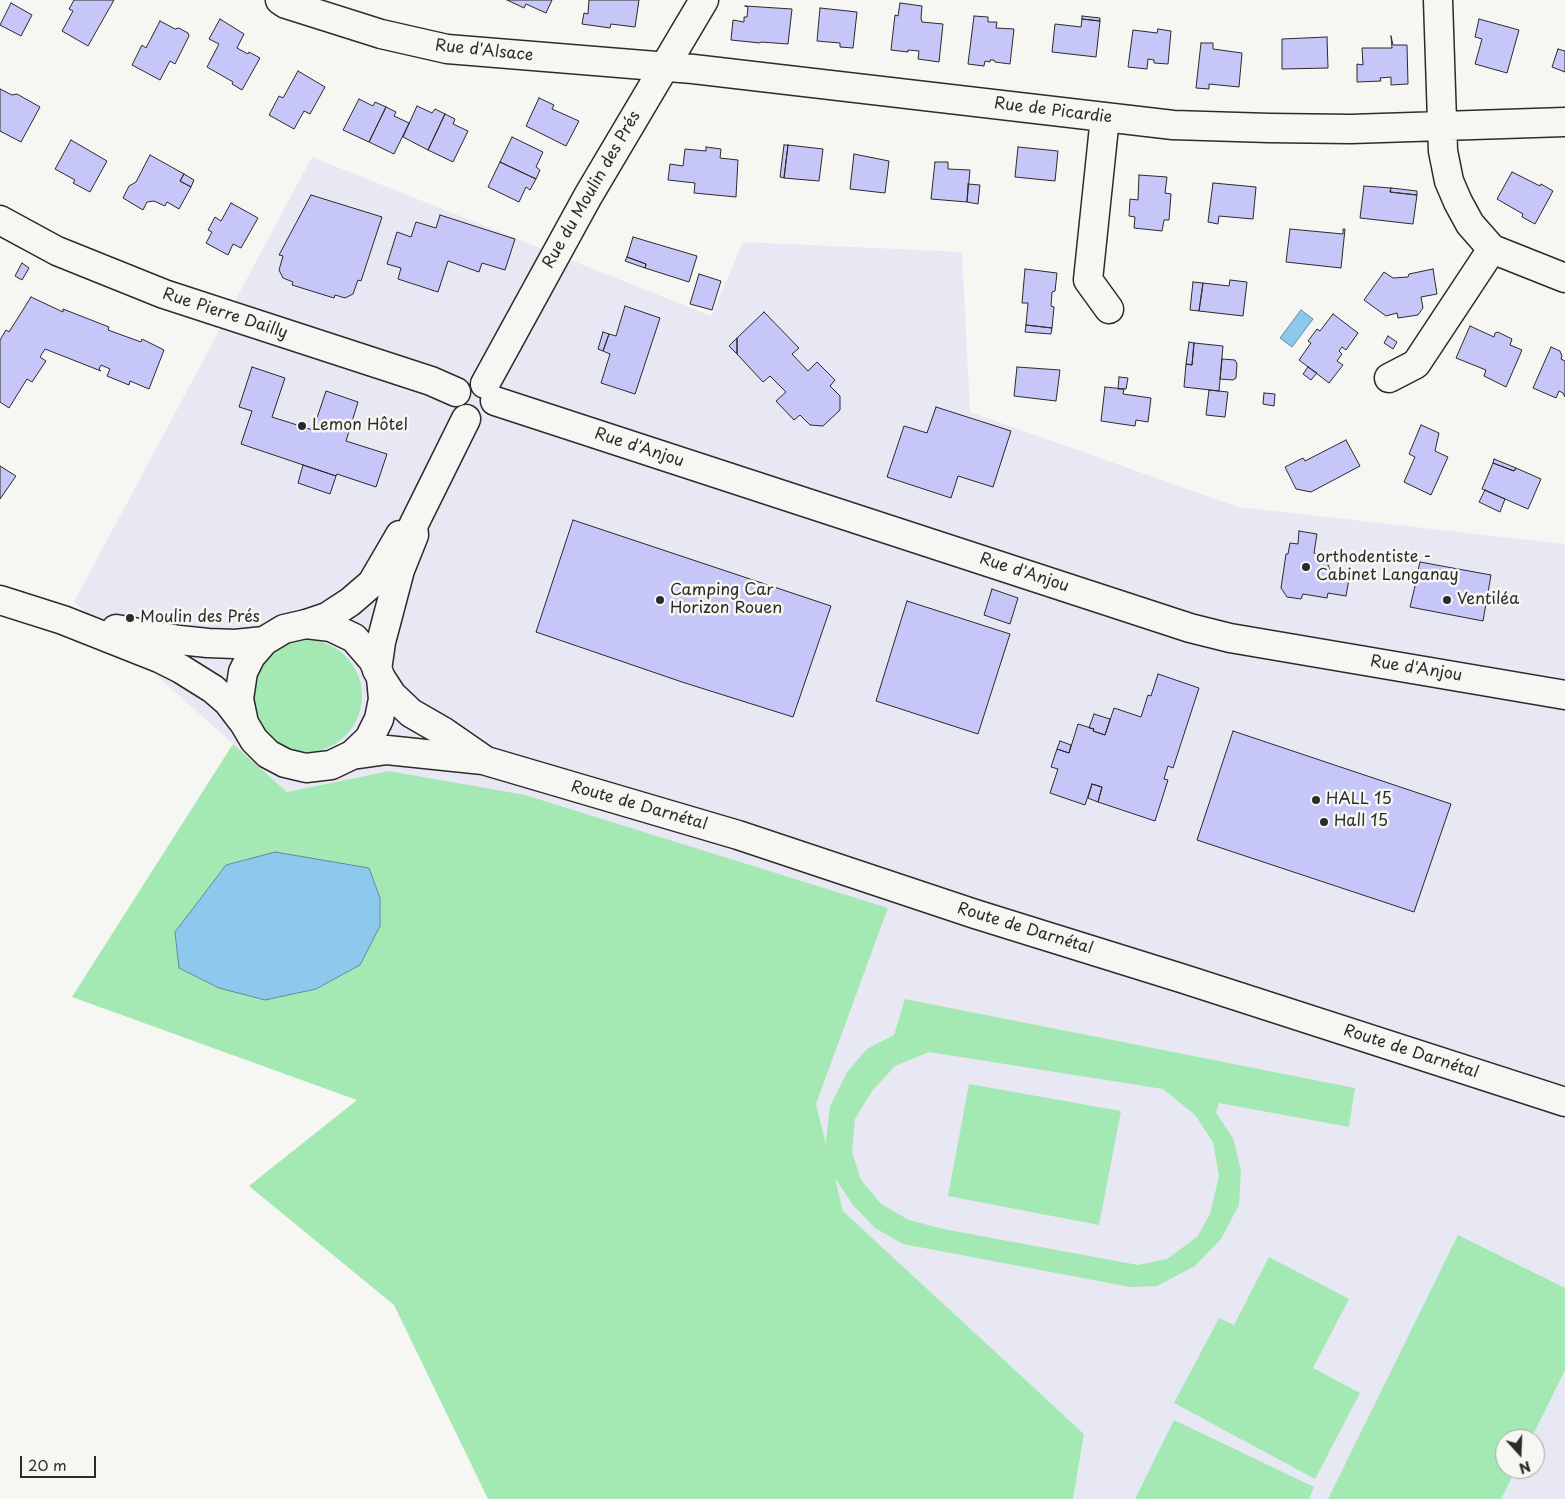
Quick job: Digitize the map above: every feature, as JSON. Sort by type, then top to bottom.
[{"type":"street","name":"Rue d'Alsace","points":[[280,0],[286,4],[381,34],[448,49],[664,66]]},
{"type":"street","name":"Rue du Moulin des Prés","points":[[490,392],[588,196],[704,0]]},
{"type":"street","points":[[1438,0],[1444,151],[1449,181],[1458,202],[1470,224],[1492,249],[1565,278]]},
{"type":"street","name":"Rue de Picardie","points":[[664,66],[1173,125],[1350,129],[1565,122]]},
{"type":"street","points":[[1105,117],[1088,280],[1109,309]]},
{"type":"street","name":"Rue Pierre Dailly","points":[[0,220],[57,251],[164,294],[432,381],[456,392]]},
{"type":"street","points":[[1389,378],[1416,364],[1492,249]]},
{"type":"street","points":[[481,381],[490,392],[493,409],[484,419],[478,421],[466,419],[456,409],[454,403],[456,392],[462,385],[468,382],[481,381]]},
{"type":"street","name":"Rue d'Anjou","points":[[490,392],[1190,628],[1230,638],[1565,695]]},
{"type":"street","points":[[0,600],[63,620],[159,658],[181,669],[213,689],[228,702],[254,740],[268,754],[285,763],[306,768],[330,766],[352,755],[369,739],[380,719],[383,699],[379,674],[381,642],[400,570],[414,535],[413,526],[466,419]]},
{"type":"street","points":[[244,723],[239,699],[243,672],[251,656],[264,641],[284,629],[327,617],[350,602],[372,583],[402,531],[413,526]]},
{"type":"street","points":[[63,620],[178,640],[235,644],[264,641]]},
{"type":"street","points":[[306,624],[331,627],[354,638],[373,660],[392,695],[411,713],[444,732],[484,760]]},
{"type":"street","points":[[352,755],[387,750],[484,760]]},
{"type":"street","name":"Route de Darnétal","points":[[484,760],[738,836],[975,914],[1565,1102]]},
{"type":"shaded area","points":[[312,157],[711,316],[743,242],[962,252],[970,412],[1238,507],[1565,544],[1565,1499],[1073,1499],[1084,1434],[843,1211],[816,1104],[888,908],[389,771],[287,792],[74,602]]},
{"type":"green space","points":[[306,640],[327,644],[345,657],[358,675],[362,696],[358,717],[345,735],[327,748],[306,752],[285,748],[267,735],[254,717],[250,696],[254,675],[267,657],[285,644]]},
{"type":"green space","points":[[233,744],[287,792],[389,771],[525,795],[888,908],[816,1104],[827,1148],[826,1140],[830,1106],[847,1072],[867,1049],[894,1035],[905,999],[1355,1088],[1349,1127],[1219,1103],[1216,1113],[1233,1138],[1241,1170],[1239,1205],[1221,1239],[1195,1266],[1157,1286],[1130,1287],[903,1244],[875,1228],[853,1205],[835,1178],[843,1211],[1084,1434],[1073,1499],[488,1499],[394,1305],[249,1186],[357,1100],[72,997]],"holes":[[[929,1052],[1163,1089],[1195,1115],[1213,1142],[1219,1176],[1210,1214],[1197,1237],[1167,1259],[1138,1265],[943,1229],[909,1220],[881,1204],[861,1180],[852,1152],[855,1119],[872,1091],[895,1066]]]},
{"type":"green space","points":[[969,1084],[1121,1111],[1099,1225],[948,1196]]},
{"type":"green space","points":[[1458,1235],[1565,1288],[1565,1370],[1536,1429],[1495,1429],[1495,1479],[1511,1479],[1501,1499],[1328,1499]]},
{"type":"green space","points":[[1269,1257],[1349,1299],[1313,1368],[1360,1393],[1315,1479],[1174,1403],[1219,1318],[1234,1325]]},
{"type":"green space","points":[[1174,1420],[1314,1487],[1309,1499],[1135,1499]]},
{"type":"water","points":[[1301,310],[1313,319],[1292,347],[1280,338]]},
{"type":"water","points":[[275,852],[369,868],[380,898],[380,926],[360,965],[316,989],[265,1000],[219,988],[179,968],[175,932],[226,865]]},
{"type":"building","points":[[74,0],[114,0],[88,46],[62,31],[73,11],[69,9]]},
{"type":"building","points":[[507,0],[552,0],[546,13],[526,4],[524,8]]},
{"type":"building","points":[[589,0],[639,0],[635,27],[611,24],[610,28],[582,24],[584,13],[588,14]]},
{"type":"building","points":[[11,3],[32,15],[21,36],[0,25]]},
{"type":"building","points":[[900,3],[922,6],[922,22],[943,24],[939,62],[918,59],[919,51],[891,50],[895,15],[898,16]]},
{"type":"building","points":[[745,6],[792,9],[788,44],[731,40],[733,20],[744,22],[744,17],[747,17],[748,7]]},
{"type":"building","points":[[820,8],[857,12],[853,48],[840,47],[840,43],[817,41]]},
{"type":"building","points":[[974,16],[988,17],[988,22],[997,22],[996,28],[1014,29],[1010,64],[990,60],[990,62],[985,61],[984,66],[968,64]]},
{"type":"building","points":[[1082,16],[1100,18],[1100,21],[1082,19]]},
{"type":"building","points":[[220,19],[244,34],[237,48],[260,58],[242,90],[232,84],[233,82],[207,67],[219,44],[209,39]]},
{"type":"building","points":[[1082,19],[1100,21],[1096,57],[1052,52],[1055,24],[1081,27]]},
{"type":"building","points":[[1479,19],[1519,30],[1507,73],[1475,64],[1482,39],[1475,37]]},
{"type":"building","points":[[160,21],[175,29],[179,28],[188,33],[189,36],[175,64],[170,61],[160,80],[132,65],[142,45],[146,48]]},
{"type":"building","points":[[1158,29],[1171,31],[1168,64],[1154,63],[1154,60],[1148,59],[1147,69],[1128,67],[1133,30],[1157,33]]},
{"type":"building","points":[[1391,36],[1393,45],[1407,45],[1408,84],[1391,85],[1391,77],[1380,78],[1381,81],[1357,82],[1357,64],[1363,65],[1362,48],[1392,48]]},
{"type":"building","points":[[1327,37],[1328,68],[1282,69],[1282,39]]},
{"type":"building","points":[[1201,43],[1213,43],[1213,49],[1242,53],[1239,87],[1209,84],[1209,89],[1196,88]]},
{"type":"building","points":[[1558,49],[1565,51],[1565,72],[1552,67]]},
{"type":"building","points":[[298,71],[325,87],[310,114],[304,111],[294,129],[269,115],[279,96],[283,98]]},
{"type":"building","points":[[0,89],[12,95],[17,94],[40,107],[21,142],[0,131]]},
{"type":"building","points":[[539,98],[554,105],[552,109],[579,121],[566,146],[526,126]]},
{"type":"building","points":[[359,99],[373,106],[375,102],[386,107],[369,142],[343,130]]},
{"type":"building","points":[[417,106],[432,113],[435,109],[445,114],[428,150],[403,137]]},
{"type":"building","points":[[386,107],[396,112],[394,116],[409,123],[394,154],[369,142]]},
{"type":"building","points":[[445,114],[455,119],[453,124],[468,131],[453,162],[428,150]]},
{"type":"building","points":[[512,137],[543,152],[536,167],[540,170],[536,179],[500,162]]},
{"type":"building","points":[[71,140],[107,161],[90,192],[73,183],[75,180],[55,169]]},
{"type":"building","points":[[784,145],[788,145],[784,178],[780,177]]},
{"type":"building","points":[[788,145],[823,149],[819,181],[784,178]]},
{"type":"building","points":[[706,147],[721,149],[720,158],[738,160],[736,197],[694,193],[695,183],[668,180],[670,164],[683,166],[685,149],[706,151]]},
{"type":"building","points":[[1018,147],[1058,151],[1055,181],[1015,177]]},
{"type":"building","points":[[854,154],[889,161],[885,193],[850,189]]},
{"type":"building","points":[[150,155],[184,174],[180,181],[191,187],[179,209],[167,202],[165,206],[154,201],[147,202],[143,210],[123,198],[129,186],[136,182]]},
{"type":"building","points":[[500,162],[536,179],[530,190],[526,187],[519,202],[488,187]]},
{"type":"building","points":[[935,162],[948,162],[948,169],[970,170],[967,202],[931,199]]},
{"type":"building","points":[[1512,172],[1553,191],[1535,224],[1522,217],[1523,214],[1497,199]]},
{"type":"building","points":[[184,174],[194,180],[191,187],[180,181]]},
{"type":"building","points":[[1139,175],[1167,177],[1165,193],[1171,194],[1169,220],[1164,220],[1162,231],[1134,228],[1135,217],[1129,216],[1130,199],[1138,200]]},
{"type":"building","points":[[1213,183],[1256,187],[1253,219],[1219,216],[1218,224],[1208,222]]},
{"type":"building","points":[[968,184],[980,185],[978,204],[967,202]]},
{"type":"building","points":[[1364,186],[1391,188],[1390,192],[1417,195],[1413,224],[1360,218]]},
{"type":"building","points":[[1391,188],[1417,191],[1417,195],[1390,192]]},
{"type":"building","points":[[311,195],[382,217],[361,281],[358,280],[353,294],[345,298],[335,295],[334,298],[292,285],[293,282],[283,278],[279,270],[283,256],[279,255]]},
{"type":"building","points":[[231,203],[258,218],[241,248],[233,244],[228,255],[206,243],[212,232],[208,230],[215,217],[221,221]]},
{"type":"building","points":[[440,215],[515,239],[505,270],[482,263],[479,272],[448,261],[438,292],[398,279],[401,268],[387,264],[397,232],[411,237],[416,222],[436,228]]},
{"type":"building","points":[[1290,229],[1343,234],[1343,229],[1345,229],[1341,268],[1286,262]]},
{"type":"building","points":[[633,237],[697,256],[689,282],[645,268],[646,264],[627,257]]},
{"type":"building","points":[[627,257],[646,264],[645,268],[625,261]]},
{"type":"building","points":[[22,263],[29,268],[22,280],[15,276]]},
{"type":"building","points":[[1025,269],[1057,273],[1055,291],[1052,292],[1051,306],[1054,307],[1052,328],[1026,325],[1028,303],[1022,303]]},
{"type":"building","points":[[1433,269],[1437,294],[1421,297],[1423,308],[1418,315],[1398,318],[1397,313],[1386,316],[1364,300],[1384,272],[1393,278],[1408,277],[1409,274]]},
{"type":"building","points":[[699,274],[721,281],[712,310],[690,304]]},
{"type":"building","points":[[1230,280],[1247,282],[1243,316],[1199,311],[1203,283],[1229,286]]},
{"type":"building","points":[[1193,282],[1203,283],[1199,311],[1190,310]]},
{"type":"building","points":[[31,297],[63,312],[63,309],[109,327],[108,330],[141,342],[142,339],[164,350],[149,389],[130,381],[129,385],[107,376],[110,369],[101,365],[99,369],[101,371],[45,349],[40,357],[46,361],[32,382],[27,379],[9,408],[0,402],[0,340],[6,330],[9,332]]},
{"type":"building","points":[[625,306],[660,318],[635,394],[601,383],[610,354],[603,351],[609,334],[616,336]]},
{"type":"building","points":[[764,312],[799,348],[792,354],[808,371],[817,362],[835,380],[830,386],[840,396],[840,410],[823,426],[810,425],[800,415],[794,420],[776,401],[786,392],[770,376],[763,382],[737,354],[737,338]]},
{"type":"building","points":[[1333,314],[1358,333],[1346,350],[1342,347],[1339,351],[1342,354],[1337,361],[1343,365],[1329,383],[1299,360],[1311,343],[1308,341],[1317,329],[1320,331]]},
{"type":"building","points":[[1026,325],[1052,328],[1051,334],[1025,332]]},
{"type":"building","points":[[1470,326],[1494,337],[1495,333],[1498,332],[1512,339],[1510,345],[1522,350],[1506,387],[1484,376],[1486,370],[1456,358]]},
{"type":"building","points":[[603,332],[609,334],[603,351],[598,349]]},
{"type":"building","points":[[1388,336],[1397,342],[1393,349],[1384,343]]},
{"type":"building","points":[[737,338],[737,354],[729,346]]},
{"type":"building","points":[[1189,342],[1194,343],[1192,365],[1186,364]]},
{"type":"building","points":[[1194,343],[1223,346],[1219,391],[1184,387],[1186,364],[1192,365]]},
{"type":"building","points":[[1551,347],[1560,351],[1561,359],[1565,361],[1565,397],[1559,391],[1556,398],[1533,388]]},
{"type":"building","points":[[1222,359],[1235,360],[1237,364],[1236,378],[1233,380],[1220,379]]},
{"type":"building","points":[[252,367],[285,378],[272,417],[313,430],[326,391],[358,402],[346,441],[387,454],[376,487],[337,474],[336,476],[241,444],[252,411],[239,407]]},
{"type":"building","points":[[1017,367],[1060,370],[1056,401],[1014,396]]},
{"type":"building","points":[[1308,367],[1317,373],[1311,380],[1303,374]]},
{"type":"building","points":[[1119,377],[1128,378],[1126,389],[1118,389]]},
{"type":"building","points":[[1105,387],[1124,389],[1123,394],[1151,398],[1148,422],[1136,420],[1135,426],[1101,421]]},
{"type":"building","points":[[1209,390],[1228,392],[1225,417],[1206,415]]},
{"type":"building","points":[[1264,393],[1275,394],[1274,406],[1263,404]]},
{"type":"building","points":[[936,407],[1011,431],[993,487],[958,476],[951,498],[887,477],[904,426],[927,433]]},
{"type":"building","points":[[1421,425],[1439,433],[1435,451],[1448,457],[1431,495],[1404,482],[1415,457],[1409,454]]},
{"type":"building","points":[[1346,440],[1360,466],[1311,492],[1296,489],[1285,467],[1303,458],[1305,461]]},
{"type":"building","points":[[1494,459],[1516,468],[1514,471],[1493,463]]},
{"type":"building","points":[[1493,463],[1514,471],[1516,468],[1541,479],[1528,509],[1482,489]]},
{"type":"building","points":[[303,465],[336,476],[330,494],[298,483]]},
{"type":"building","points":[[0,466],[16,476],[0,499]]},
{"type":"building","points":[[1485,490],[1505,499],[1500,512],[1479,502]]},
{"type":"building","points":[[573,520],[831,606],[793,717],[682,682],[536,632]]},
{"type":"building","name":"orthodentiste - Cabinet Langanay","points":[[1299,531],[1317,534],[1314,553],[1326,560],[1330,570],[1329,576],[1349,579],[1346,596],[1328,593],[1327,598],[1303,594],[1301,599],[1287,597],[1281,588],[1286,554],[1288,554],[1290,543],[1298,544]]},
{"type":"building","points":[[1420,562],[1491,575],[1483,621],[1410,607],[1417,584],[1415,583]]},
{"type":"building","points":[[992,589],[1018,598],[1010,624],[984,615]]},
{"type":"building","points":[[907,601],[1010,634],[978,734],[876,701]]},
{"type":"building","points":[[1158,674],[1199,688],[1173,768],[1168,766],[1164,779],[1168,780],[1155,821],[1098,802],[1102,787],[1092,784],[1085,805],[1050,793],[1058,769],[1051,767],[1057,749],[1069,753],[1078,724],[1105,735],[1114,708],[1141,717],[1148,695],[1151,696]]},
{"type":"building","points":[[1094,714],[1110,719],[1105,735],[1089,728]]},
{"type":"building","name":"Hall 15","points":[[1233,731],[1451,804],[1414,912],[1197,840]]},
{"type":"building","points":[[1060,741],[1071,745],[1069,753],[1057,749]]},
{"type":"building","points":[[1092,784],[1102,787],[1098,802],[1088,798]]},
{"type":"place","name":"Lemon Hôtel","points":[[302,426]]},
{"type":"place","name":"orthodentiste - Cabinet Langanay","points":[[1306,567]]},
{"type":"place","name":"Camping Car Horizon Rouen","points":[[660,600]]},
{"type":"place","name":"Ventiléa","points":[[1447,600]]},
{"type":"place","name":"Moulin des Prés","points":[[130,618]]},
{"type":"place","name":"HALL 15","points":[[1316,800]]},
{"type":"place","name":"Hall 15","points":[[1324,822]]}]
